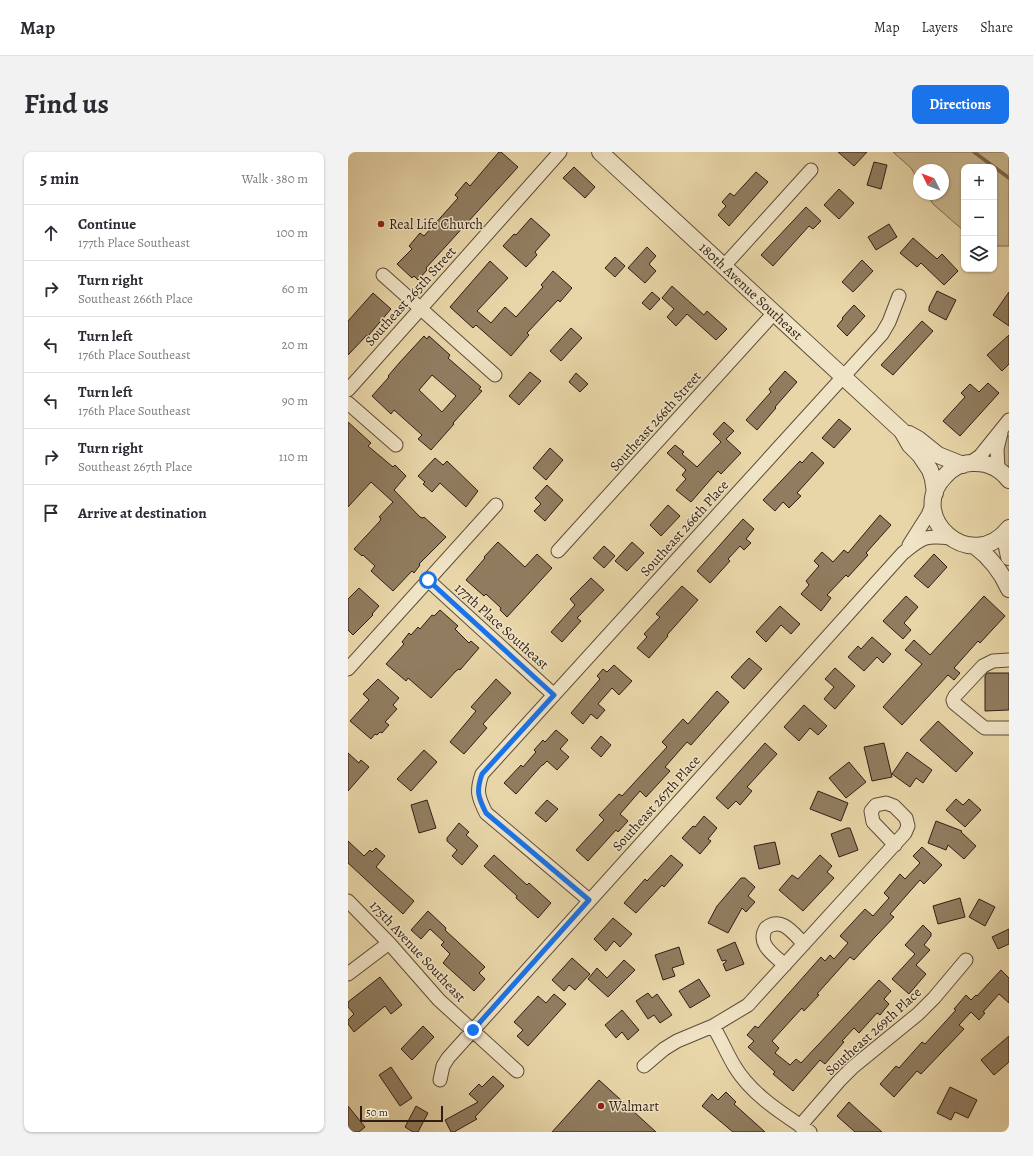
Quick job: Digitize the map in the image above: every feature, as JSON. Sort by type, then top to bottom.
[{"type":"street","name":"Southeast 265th Street","points":[[348,390],[560,152]]},
{"type":"street","name":"180th Avenue Southeast","points":[[600,152],[902,431],[918,439],[938,455],[966,464],[980,463],[989,465],[1005,476]]},
{"type":"street","points":[[724,266],[811,170]]},
{"type":"street","points":[[382,275],[495,375]]},
{"type":"street","name":"Southeast 266th Place","points":[[589,900],[486,813],[479,799],[478,786],[482,774],[882,334],[889,322],[899,296]]},
{"type":"street","name":"Southeast 266th Street","points":[[558,551],[774,313]]},
{"type":"street","points":[[348,403],[396,445]]},
{"type":"street","points":[[934,498],[938,485],[946,475],[955,468],[980,456],[1006,424]]},
{"type":"street","points":[[1005,476],[997,449],[1006,424]]},
{"type":"street","name":"180th Avenue Southeast","points":[[902,431],[910,446],[920,455],[930,470],[933,479],[934,511],[939,526],[950,538]]},
{"type":"street","name":"Southeast 267th Place","points":[[440,1080],[443,1066],[448,1058],[589,900],[903,554],[928,515],[934,498]]},
{"type":"street","points":[[348,670],[496,505]]},
{"type":"street","points":[[950,538],[962,544],[975,546],[985,545],[994,542],[1009,529]]},
{"type":"street","points":[[1009,529],[1007,547],[1009,557]]},
{"type":"street","name":"Southeast 267th Place","points":[[903,554],[926,537],[933,536],[950,538]]},
{"type":"street","points":[[975,546],[985,553],[995,564],[1009,589]]},
{"type":"street","name":"177th Place Southeast","points":[[428,580],[554,695]]},
{"type":"street","points":[[1009,660],[993,661],[983,666],[953,700],[954,703],[982,726],[990,728],[1009,728]]},
{"type":"street","points":[[644,1066],[664,1049],[677,1041],[714,1026],[748,1006],[895,845]]},
{"type":"street","name":"175th Avenue Southeast","points":[[348,901],[389,943],[439,1000],[517,1071]]},
{"type":"street","points":[[785,965],[763,943],[762,938],[766,928],[776,923],[781,924],[804,944]]},
{"type":"street","points":[[348,974],[389,943]]},
{"type":"street","name":"Southeast 269th Place","points":[[805,1129],[839,1081],[853,1067],[918,1014],[934,998],[966,960]]},
{"type":"street","points":[[714,1026],[736,1068],[748,1083],[764,1100],[805,1129]]},
{"type":"shaded area","points":[[893,152],[1009,152],[1009,246],[997,246],[997,164],[961,164],[961,228],[933,204],[931,200],[949,200],[949,164],[913,164],[913,171]]},
{"type":"shaded area","points":[[1009,435],[1009,471],[1004,462],[1002,453],[1004,444]]},
{"type":"building","points":[[499,152],[501,152],[518,167],[426,268],[427,270],[418,280],[414,276],[412,278],[397,264],[412,249],[409,246],[420,233],[424,236],[458,198],[455,195],[466,182],[470,186]]},
{"type":"building","points":[[838,152],[867,152],[854,166]]},
{"type":"building","points":[[874,162],[887,165],[881,189],[867,185]]},
{"type":"building","points":[[574,167],[595,187],[585,198],[563,178]]},
{"type":"building","points":[[756,172],[768,182],[729,226],[718,215],[726,206],[722,202],[730,193],[734,196]]},
{"type":"building","points":[[839,189],[854,203],[839,219],[824,205]]},
{"type":"building","points":[[806,207],[821,221],[813,229],[809,226],[773,266],[761,255]]},
{"type":"building","points":[[531,218],[550,235],[535,252],[537,255],[526,267],[503,246],[514,234],[516,235]]},
{"type":"building","points":[[889,224],[897,237],[876,250],[868,237]]},
{"type":"building","points":[[913,238],[937,259],[942,254],[958,271],[944,285],[921,263],[917,267],[900,253]]},
{"type":"building","points":[[647,247],[656,256],[649,264],[656,271],[645,283],[628,268]]},
{"type":"building","points":[[615,257],[625,266],[615,277],[605,268]]},
{"type":"building","points":[[862,260],[873,271],[853,292],[842,282]]},
{"type":"building","points":[[490,261],[508,278],[477,311],[491,323],[505,307],[516,317],[543,287],[541,285],[553,271],[572,288],[560,302],[558,300],[527,333],[529,335],[511,356],[476,325],[473,328],[450,307]]},
{"type":"building","points":[[672,286],[704,315],[707,311],[727,329],[716,340],[687,314],[676,326],[667,317],[674,309],[662,298]]},
{"type":"building","points":[[937,291],[956,300],[946,320],[929,311],[929,307]]},
{"type":"building","points":[[652,292],[660,299],[650,310],[642,303]]},
{"type":"building","points":[[1009,292],[1009,326],[993,315]]},
{"type":"building","points":[[373,293],[391,309],[368,336],[367,335],[348,355],[348,321]]},
{"type":"building","points":[[854,305],[865,316],[847,336],[837,326]]},
{"type":"building","points":[[922,321],[933,331],[893,375],[881,365]]},
{"type":"building","points":[[571,328],[582,338],[561,361],[550,351]]},
{"type":"building","points":[[1009,335],[1009,364],[1002,371],[987,355]]},
{"type":"building","points":[[424,336],[427,339],[429,336],[450,355],[448,358],[481,387],[479,389],[482,391],[431,450],[418,439],[422,435],[394,410],[391,414],[372,396]],"holes":[[[432,375],[456,396],[442,412],[419,390]]]},
{"type":"building","points":[[785,371],[797,382],[757,430],[746,420],[771,392],[769,389]]},
{"type":"building","points":[[530,372],[541,381],[519,405],[509,396]]},
{"type":"building","points":[[576,373],[588,384],[580,392],[569,382]]},
{"type":"building","points":[[988,383],[999,393],[960,436],[943,421],[965,397],[961,393],[970,384],[979,392]]},
{"type":"building","points":[[839,419],[851,429],[834,448],[822,438]]},
{"type":"building","points":[[348,422],[371,443],[368,446],[393,467],[395,465],[406,476],[394,490],[420,517],[424,517],[446,537],[419,564],[420,565],[414,573],[412,571],[393,591],[371,571],[375,566],[354,549],[380,521],[381,518],[379,517],[393,502],[371,482],[348,507]]},
{"type":"building","points":[[724,422],[734,431],[726,439],[741,453],[721,474],[718,471],[691,502],[676,490],[686,479],[682,475],[686,470],[667,453],[675,445],[684,452],[682,454],[697,467],[721,442],[713,434]]},
{"type":"building","points":[[550,448],[563,460],[546,480],[533,468]]},
{"type":"building","points":[[812,452],[824,463],[797,493],[801,496],[789,508],[783,502],[775,511],[763,500],[800,461],[802,463]]},
{"type":"building","points":[[435,458],[443,465],[447,461],[478,491],[466,507],[440,483],[432,492],[423,484],[425,482],[418,476]]},
{"type":"building","points":[[547,485],[563,500],[545,521],[534,511],[541,504],[535,498]]},
{"type":"building","points":[[668,505],[680,516],[661,536],[650,525]]},
{"type":"building","points":[[880,515],[891,525],[866,553],[868,555],[848,577],[846,575],[827,595],[831,598],[821,611],[801,594],[809,585],[806,581],[819,566],[814,561],[822,552],[833,562],[844,550],[848,553]]},
{"type":"building","points":[[743,519],[754,529],[746,539],[751,543],[744,550],[740,546],[728,559],[730,561],[710,583],[697,571]]},
{"type":"building","points":[[498,542],[525,567],[537,554],[552,568],[507,617],[500,610],[501,608],[486,594],[484,596],[466,580]]},
{"type":"building","points":[[632,542],[644,553],[627,571],[615,561]]},
{"type":"building","points":[[604,546],[615,556],[604,568],[593,558]]},
{"type":"building","points":[[934,554],[947,567],[928,588],[914,576]]},
{"type":"building","points":[[591,578],[604,590],[577,618],[581,621],[562,642],[551,632],[575,605],[570,599]]},
{"type":"building","points":[[682,586],[698,600],[649,658],[637,648],[647,637],[644,634],[660,617],[656,614]]},
{"type":"building","points":[[359,588],[379,606],[372,614],[373,615],[353,635],[348,630],[348,599]]},
{"type":"building","points":[[906,596],[918,607],[904,623],[911,630],[903,639],[883,621]]},
{"type":"building","points":[[984,596],[1005,616],[980,643],[978,641],[954,668],[960,673],[954,680],[948,675],[902,725],[883,707],[922,664],[905,650],[914,640],[930,655]]},
{"type":"building","points":[[780,606],[800,624],[791,634],[781,625],[766,642],[756,632]]},
{"type":"building","points":[[440,610],[458,626],[455,629],[469,643],[471,641],[479,648],[460,670],[459,669],[456,671],[431,698],[408,678],[406,681],[386,664],[404,644],[402,642],[409,633],[411,635],[418,627],[420,629],[432,615],[434,616]]},
{"type":"building","points":[[872,637],[891,654],[883,663],[877,657],[864,671],[848,657],[858,646],[861,649]]},
{"type":"building","points":[[749,658],[762,669],[744,689],[731,677]]},
{"type":"building","points":[[614,665],[632,681],[619,695],[612,688],[598,704],[605,710],[597,719],[591,714],[583,724],[571,713],[600,679],[597,676],[603,669],[607,672]]},
{"type":"building","points":[[835,668],[855,686],[835,709],[824,699],[834,687],[825,679]]},
{"type":"building","points":[[987,673],[1009,673],[1009,710],[985,711],[985,676]]},
{"type":"building","points":[[378,679],[399,698],[393,705],[397,709],[385,722],[389,725],[382,733],[380,732],[377,735],[375,734],[371,739],[350,721],[369,700],[363,694]]},
{"type":"building","points":[[496,679],[511,693],[483,724],[487,728],[464,754],[450,742],[476,711],[471,707]]},
{"type":"building","points":[[717,691],[729,702],[691,745],[687,742],[665,767],[670,771],[646,797],[640,791],[620,814],[628,821],[618,832],[616,830],[588,861],[576,850],[604,820],[599,815],[619,794],[622,796],[667,747],[662,742],[683,719],[688,724]]},
{"type":"building","points":[[804,705],[827,726],[818,735],[810,728],[799,741],[784,727]]},
{"type":"building","points":[[938,721],[973,753],[956,772],[920,740]]},
{"type":"building","points":[[556,730],[568,740],[560,749],[569,757],[557,770],[547,761],[516,794],[504,783],[521,765],[523,767],[536,752],[534,750],[543,740],[545,742]]},
{"type":"building","points":[[601,736],[611,745],[601,757],[591,748]]},
{"type":"building","points":[[765,743],[777,754],[747,787],[752,791],[740,805],[736,801],[728,809],[716,798]]},
{"type":"building","points":[[884,743],[892,777],[872,781],[864,747]]},
{"type":"building","points":[[424,750],[437,762],[411,791],[397,779]]},
{"type":"building","points":[[907,752],[932,770],[923,783],[916,778],[910,787],[892,774]]},
{"type":"building","points":[[348,753],[359,763],[361,760],[369,767],[348,791]]},
{"type":"building","points":[[849,762],[866,782],[846,798],[829,778]]},
{"type":"building","points":[[818,791],[848,803],[841,821],[810,809]]},
{"type":"building","points":[[956,799],[963,805],[969,799],[981,810],[965,827],[946,810]]},
{"type":"building","points":[[427,800],[436,828],[419,833],[411,805]]},
{"type":"building","points":[[547,800],[558,809],[546,822],[535,813]]},
{"type":"building","points":[[704,816],[717,828],[708,839],[711,841],[700,854],[682,838],[693,826],[695,827]]},
{"type":"building","points":[[936,821],[962,831],[961,832],[976,846],[964,859],[948,845],[946,850],[928,843]]},
{"type":"building","points":[[459,823],[469,832],[466,835],[478,846],[462,865],[452,856],[457,850],[447,841],[447,838]]},
{"type":"building","points":[[850,828],[858,850],[839,857],[831,834]]},
{"type":"building","points":[[348,841],[364,856],[370,850],[372,852],[376,848],[385,856],[376,867],[414,901],[403,914],[348,863]]},
{"type":"building","points":[[775,842],[780,864],[759,869],[754,846]]},
{"type":"building","points":[[922,847],[942,865],[924,884],[920,880],[890,914],[894,917],[854,960],[850,957],[817,994],[819,995],[804,1011],[802,1008],[772,1041],[779,1048],[775,1053],[790,1065],[796,1059],[801,1063],[879,980],[891,991],[884,999],[889,1004],[880,1015],[877,1013],[859,1033],[854,1028],[825,1064],[820,1060],[793,1091],[773,1074],[775,1072],[748,1047],[754,1041],[747,1035],[755,1026],[758,1028],[821,957],[825,961],[830,955],[834,959],[848,943],[840,936],[865,909],[873,916],[889,898],[884,893],[900,874],[905,879],[920,863],[913,856]]},
{"type":"building","points":[[494,855],[527,885],[529,883],[551,903],[538,918],[516,898],[517,896],[484,866]]},
{"type":"building","points":[[671,855],[683,865],[664,887],[662,885],[636,913],[624,903],[645,879],[647,881]]},
{"type":"building","points":[[820,855],[832,866],[827,872],[834,878],[803,911],[779,890],[792,875],[798,879]]},
{"type":"building","points":[[741,878],[745,878],[755,887],[748,896],[755,902],[746,912],[742,908],[728,933],[708,923],[717,906]]},
{"type":"building","points":[[960,898],[965,917],[938,924],[933,906]]},
{"type":"building","points":[[979,899],[995,907],[985,926],[969,917]]},
{"type":"building","points":[[428,911],[446,928],[445,930],[485,967],[479,973],[485,979],[474,991],[443,963],[450,954],[441,945],[444,942],[430,929],[421,939],[411,930]]},
{"type":"building","points":[[613,918],[632,934],[620,947],[614,941],[606,951],[594,939]]},
{"type":"building","points":[[923,925],[931,933],[931,936],[924,945],[930,950],[916,965],[926,974],[909,994],[892,979],[915,954],[905,945]]},
{"type":"building","points":[[1009,929],[1009,944],[998,949],[992,937]]},
{"type":"building","points":[[735,942],[744,964],[726,971],[723,964],[726,960],[722,961],[717,950]]},
{"type":"building","points":[[679,947],[684,964],[672,968],[675,976],[663,980],[655,955]]},
{"type":"building","points":[[572,958],[590,974],[575,990],[569,985],[564,991],[552,980]]},
{"type":"building","points":[[624,960],[635,970],[608,997],[588,979],[597,968],[607,978]]},
{"type":"building","points":[[1001,970],[1009,978],[1009,1003],[999,994],[983,1012],[985,1013],[979,1020],[971,1012],[959,1025],[964,1029],[921,1074],[917,1071],[894,1097],[880,1084],[896,1066],[899,1068],[922,1042],[925,1044],[956,1010],[954,1009],[966,995],[971,1000],[976,995],[977,996]]},
{"type":"building","points":[[380,977],[402,1005],[391,1014],[385,1006],[354,1032],[348,1024],[348,1020],[354,1014],[348,1007],[348,1002]]},
{"type":"building","points":[[699,979],[710,996],[690,1008],[679,991]]},
{"type":"building","points":[[648,993],[652,998],[657,994],[672,1015],[660,1023],[654,1015],[648,1019],[636,1001]]},
{"type":"building","points":[[554,994],[566,1004],[528,1046],[517,1036],[523,1030],[514,1022],[538,996],[546,1003]]},
{"type":"building","points":[[622,1010],[639,1030],[628,1040],[622,1032],[616,1038],[605,1025]]},
{"type":"building","points":[[423,1026],[434,1037],[412,1060],[401,1049]]},
{"type":"building","points":[[1009,1036],[1009,1062],[994,1075],[981,1060]]},
{"type":"building","points":[[391,1067],[412,1098],[400,1106],[379,1075]]},
{"type":"building","points":[[493,1076],[504,1086],[475,1117],[477,1119],[454,1132],[451,1132],[445,1120],[478,1102],[469,1094],[479,1084],[482,1087]]},
{"type":"building","name":"Walmart","points":[[599,1080],[656,1132],[552,1132]]},
{"type":"building","points":[[950,1087],[977,1100],[968,1118],[955,1112],[951,1120],[937,1113]]},
{"type":"building","points":[[726,1092],[736,1102],[734,1104],[765,1132],[733,1132],[702,1106],[712,1094],[718,1100]]},
{"type":"building","points":[[849,1102],[882,1132],[855,1132],[837,1116]]},
{"type":"building","points":[[348,1106],[365,1127],[359,1132],[348,1132]]},
{"type":"building","points":[[416,1106],[428,1113],[418,1132],[413,1132],[405,1127]]},
{"type":"waterway","points":[[974,152],[1009,178]]},
{"type":"place","name":"Real Life Church","points":[[381,224]]},
{"type":"place","name":"Walmart","points":[[601,1106]]},
{"type":"route","points":[[428,580],[554,695],[482,774],[478,786],[479,799],[486,813],[589,900],[473,1030]]}]
